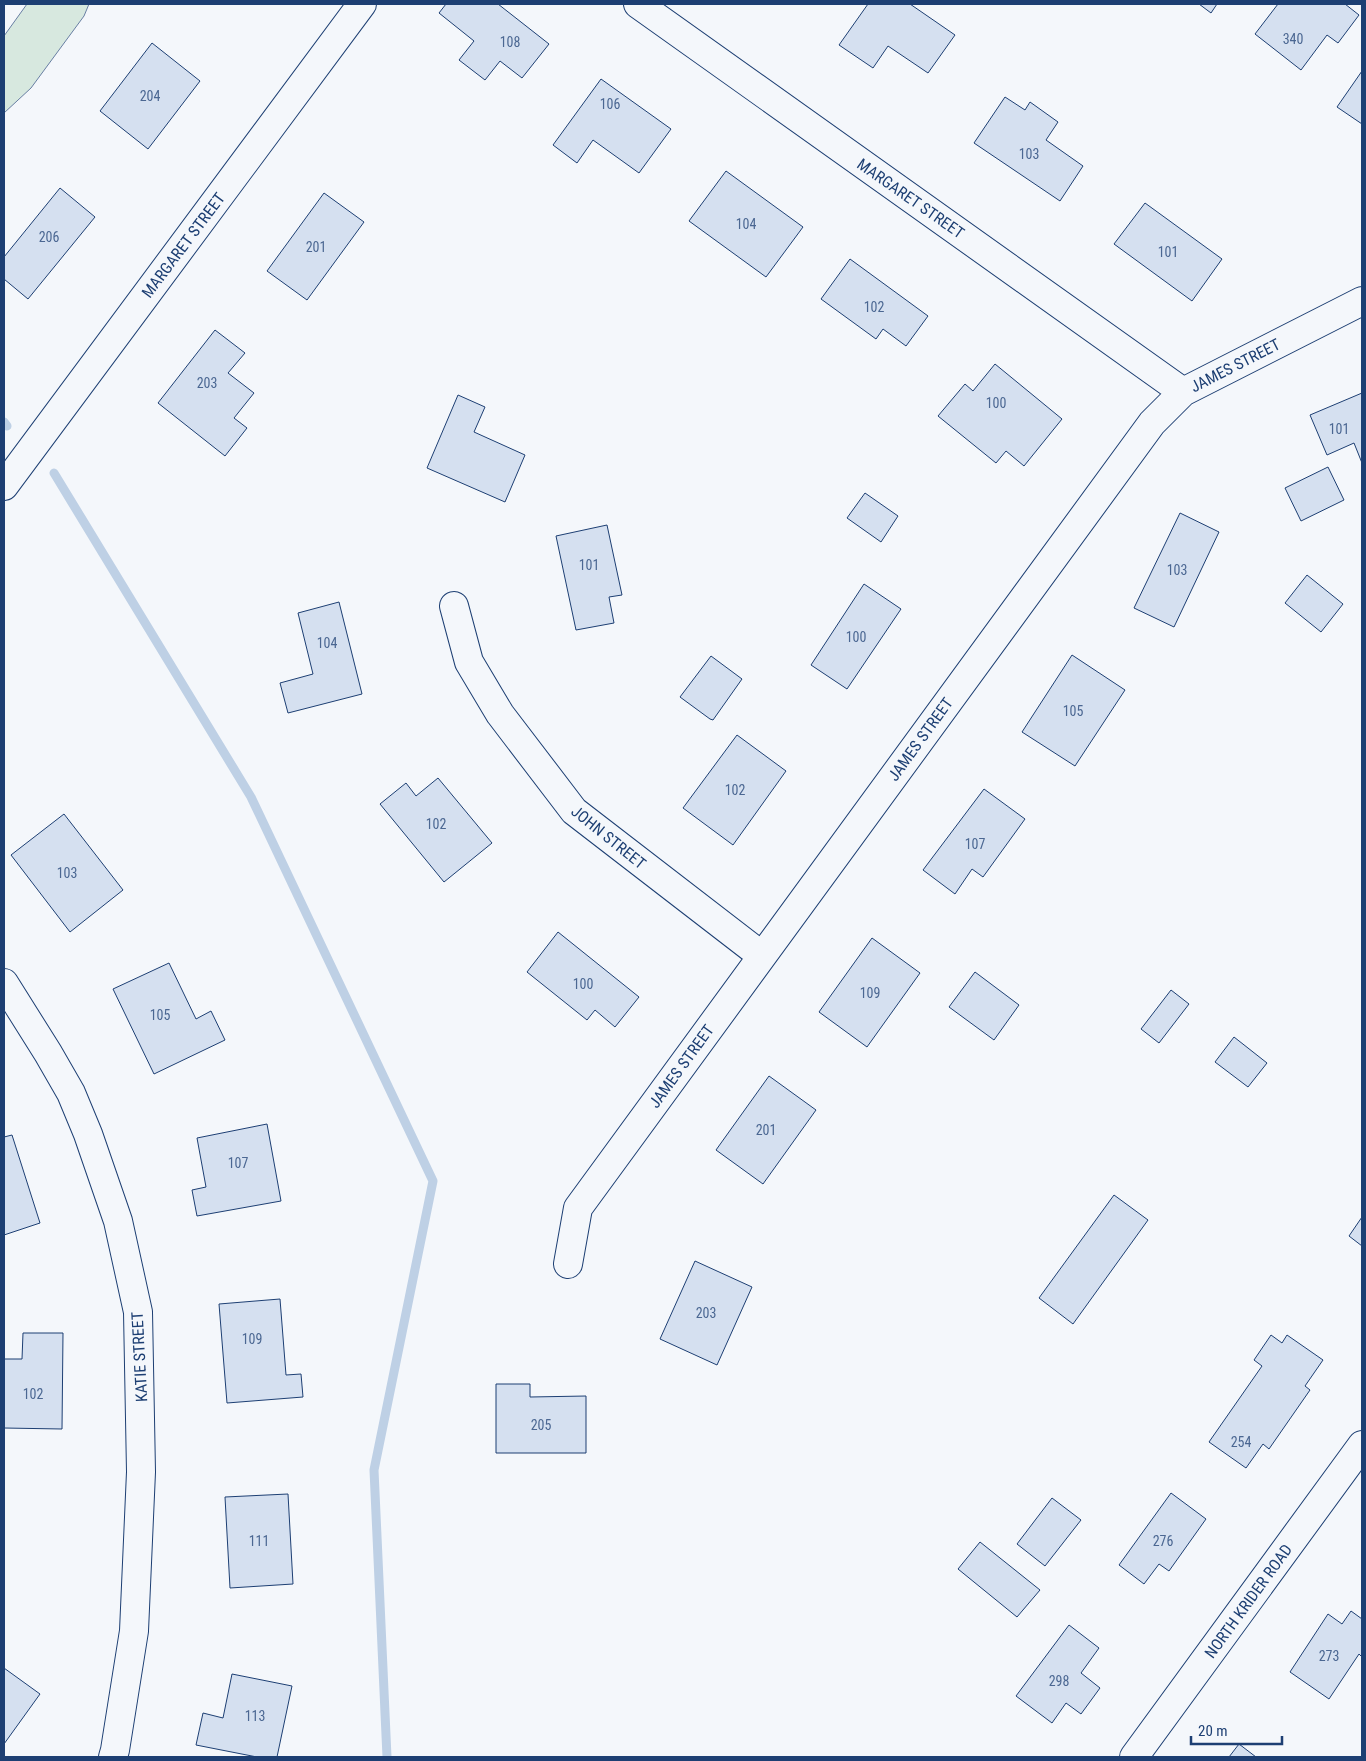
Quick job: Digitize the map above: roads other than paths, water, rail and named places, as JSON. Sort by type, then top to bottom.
[{"type":"street","name":"MARGARET STREET","points":[[4,486],[362,4]]},
{"type":"street","name":"MARGARET STREET","points":[[638,4],[1183,392]]},
{"type":"street","name":"JAMES STREET","points":[[568,1264],[578,1208],[1152,422],[1183,392],[1362,301]]},
{"type":"street","name":"JOHN STREET","points":[[454,606],[469,662],[500,714],[574,811],[762,956]]},
{"type":"street","name":"KATIE STREET","points":[[4,983],[48,1053],[78,1109],[118,1221],[138,1312],[141,1472],[134,1631],[116,1750],[113,1757]]},
{"type":"street","name":"NORTH KRIDER ROAD","points":[[1134,1757],[1362,1445]]},
{"type":"waterway","points":[[4,422],[7,426]]},
{"type":"waterway","points":[[54,473],[251,797],[433,1181],[374,1470],[387,1757]]}]
